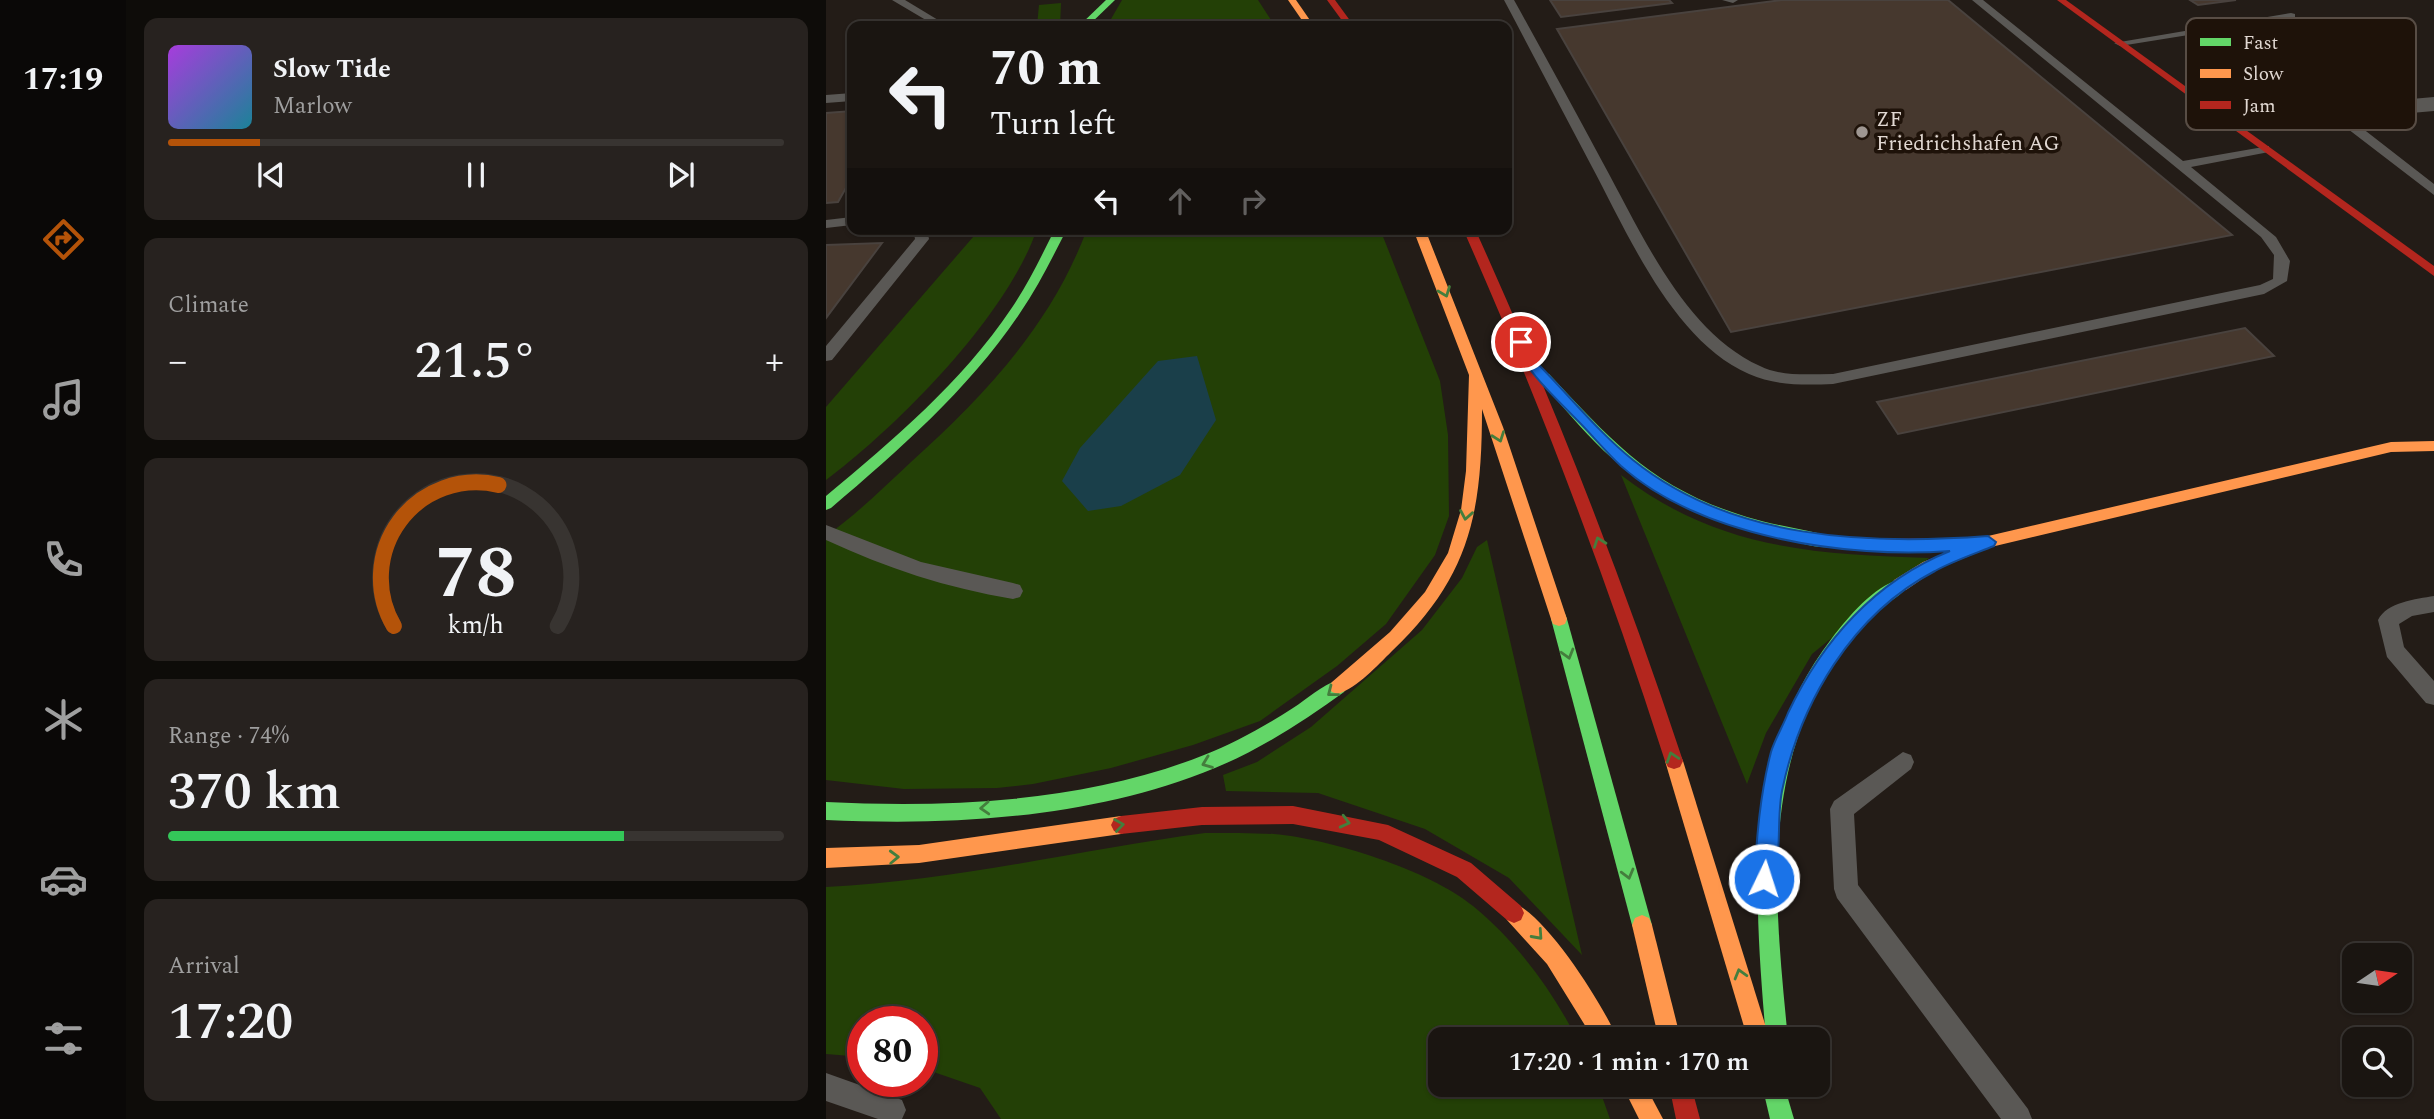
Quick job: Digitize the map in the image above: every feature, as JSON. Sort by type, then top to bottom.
[{"type":"main road","points":[[1082,0],[1082,21]]},
{"type":"main road","points":[[1088,21],[1111,0]]},
{"type":"main road","points":[[1292,0],[1307,21]]},
{"type":"main road","points":[[1331,0],[1346,21]]},
{"type":"main road","points":[[2061,0],[2186,91]]},
{"type":"main road","points":[[2239,130],[2434,272]]},
{"type":"main road","points":[[826,504],[920,424],[963,379],[1036,283],[1058,235]]},
{"type":"main road","points":[[1421,235],[1520,494],[1596,753],[1667,1027]]},
{"type":"main road","points":[[1472,235],[1531,364],[1641,660],[1712,878],[1755,1027]]},
{"type":"main road","points":[[1531,364],[1627,463],[1656,484],[1705,509],[1757,527],[1806,539],[1868,546],[1918,547],[1988,542]]},
{"type":"main road","points":[[826,811],[882,813],[1004,807],[1080,799],[1127,790],[1220,758],[1269,735],[1312,707],[1396,636],[1430,594],[1459,544],[1467,516],[1476,373]]},
{"type":"main road","points":[[2391,447],[2421,429]]},
{"type":"main road","points":[[1776,1027],[1764,879],[1769,806],[1781,750],[1831,654],[1857,623],[1894,589],[1928,566],[1988,542],[2391,447],[2434,446]]},
{"type":"main road","points":[[826,858],[906,856],[1186,815],[1242,812],[1331,818],[1377,830],[1425,849],[1469,874],[1506,903],[1541,937],[1578,989],[1600,1027]]},
{"type":"main road","points":[[1639,1097],[1651,1119]]},
{"type":"main road","points":[[1683,1097],[1688,1119]]},
{"type":"main road","points":[[1777,1097],[1783,1119]]},
{"type":"main road","points":[[1782,1097],[1783,1119]]},
{"type":"street","points":[[2416,106],[2434,104]]},
{"type":"lane","points":[[897,0],[934,21]]},
{"type":"lane","points":[[1510,0],[1651,264],[1691,318],[1745,365],[1768,376],[1797,381],[1833,379],[2264,289],[2280,281],[2286,268],[2282,252],[2266,234],[1977,0]]},
{"type":"lane","points":[[1727,0],[1733,0]]},
{"type":"lane","points":[[2278,18],[2291,16]]},
{"type":"lane","points":[[2120,43],[2186,33]]},
{"type":"lane","points":[[826,99],[847,97]]},
{"type":"lane","points":[[2358,130],[2434,191]]},
{"type":"lane","points":[[2181,165],[2265,149]]},
{"type":"lane","points":[[826,224],[847,222]]},
{"type":"lane","points":[[826,356],[922,239],[921,235]]},
{"type":"lane","points":[[826,532],[889,561],[957,583],[1013,592]]},
{"type":"lane","points":[[2434,604],[2409,609],[2388,620],[2394,651],[2434,696]]},
{"type":"lane","points":[[1903,762],[1842,809],[1846,889],[2018,1119]]},
{"type":"lane","points":[[826,1087],[892,1110]]},
{"type":"green space","points":[[1122,0],[1258,0],[1272,21],[1110,21]]},
{"type":"green space","points":[[1061,3],[1060,21],[1037,21],[1039,5]]},
{"type":"green space","points":[[975,235],[1034,235],[1002,297],[948,366],[886,430],[826,480],[826,407]]},
{"type":"green space","points":[[1084,235],[1382,235],[1440,381],[1448,435],[1449,516],[1435,555],[1386,624],[1337,666],[1260,721],[1193,745],[1111,768],[1033,784],[997,788],[904,789],[826,780],[826,536],[880,491],[990,384],[1035,327],[1072,264]]},
{"type":"green space","points":[[1621,475],[1657,500],[1693,519],[1730,533],[1768,543],[1845,554],[1929,558],[1812,654],[1766,733],[1747,784]]},
{"type":"green space","points":[[1487,540],[1582,955],[1509,878],[1425,829],[1318,793],[1226,791],[1223,775],[1257,762],[1311,727],[1422,630],[1462,578],[1477,547]]},
{"type":"green space","points":[[1205,833],[1297,837],[1378,858],[1431,880],[1454,893],[1489,920],[1532,967],[1570,1027],[1428,1027],[1428,1097],[1602,1097],[1610,1119],[1001,1119],[980,1088],[938,1074],[938,1006],[847,1006],[847,1056],[826,1054],[826,887],[969,872]]},
{"type":"water","points":[[1197,356],[1216,420],[1180,475],[1121,506],[1088,511],[1062,481],[1080,448],[1158,361]]},
{"type":"building","points":[[1550,0],[1669,0],[1672,3],[1561,17]]},
{"type":"building","name":"ZF Friedrichshafen AG","points":[[1782,0],[1948,0],[2232,235],[1731,332],[1557,29]]},
{"type":"building","points":[[2190,0],[2236,0],[2198,5]]},
{"type":"building","points":[[847,111],[847,186],[838,202],[826,203],[826,113]]},
{"type":"building","points":[[882,243],[826,318],[826,245]]},
{"type":"building","points":[[2245,328],[2274,356],[1898,434],[1877,402]]},
{"type":"traffic: fast","points":[[1088,21],[1111,0]]},
{"type":"traffic: fast","points":[[826,504],[897,443],[960,381],[1015,311],[1058,235]]},
{"type":"traffic: fast","points":[[1544,377],[1608,446],[1666,489],[1691,502],[1746,522],[1831,542]]},
{"type":"traffic: fast","points":[[1776,1027],[1766,898],[1771,809],[1780,765],[1795,721],[1825,662],[1864,613],[1900,585]]},
{"type":"traffic: fast","points":[[1559,619],[1642,925]]},
{"type":"traffic: fast","points":[[826,811],[970,811],[1071,799],[1120,789],[1167,777],[1209,762],[1276,728],[1338,687]]},
{"type":"traffic: fast","points":[[1776,1097],[1782,1119]]},
{"type":"traffic: slow","points":[[1292,0],[1307,21]]},
{"type":"traffic: slow","points":[[1421,235],[1496,427],[1559,619]]},
{"type":"traffic: slow","points":[[1338,687],[1377,655],[1414,618],[1456,553],[1472,491],[1476,373]]},
{"type":"traffic: slow","points":[[1900,585],[1929,566],[1988,542],[2391,447],[2434,446]]},
{"type":"traffic: slow","points":[[1674,761],[1755,1027]]},
{"type":"traffic: slow","points":[[826,858],[919,854],[1121,825]]},
{"type":"traffic: slow","points":[[1514,913],[1554,957],[1599,1027]]},
{"type":"traffic: slow","points":[[1642,925],[1667,1027]]},
{"type":"traffic: slow","points":[[1639,1097],[1651,1119]]},
{"type":"traffic: jam","points":[[1331,0],[1346,21]]},
{"type":"traffic: jam","points":[[2061,0],[2186,91]]},
{"type":"traffic: jam","points":[[2239,130],[2434,272]]},
{"type":"traffic: jam","points":[[1472,235],[1579,492],[1629,625],[1674,761]]},
{"type":"traffic: jam","points":[[1831,542],[1875,545],[1962,544]]},
{"type":"traffic: jam","points":[[1121,825],[1202,816],[1293,815],[1381,831],[1464,870],[1514,913]]},
{"type":"traffic: jam","points":[[1683,1097],[1688,1119]]},
{"type":"place","name":"ZF Friedrichshafen AG","points":[[1862,132]]},
{"type":"route","points":[[1521,342],[1531,364],[1627,463],[1656,484],[1705,509],[1757,527],[1806,539],[1868,546],[1918,547],[1988,542],[1928,566],[1894,589],[1857,623],[1831,654],[1805,697],[1781,750],[1769,806],[1764,879]]}]
